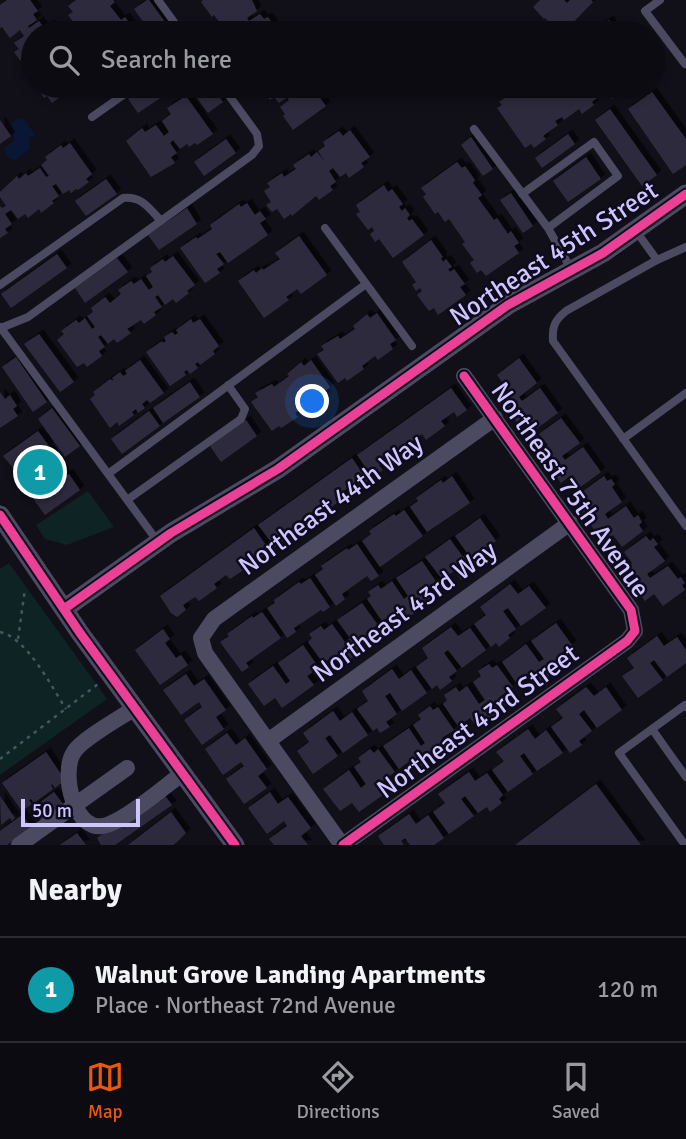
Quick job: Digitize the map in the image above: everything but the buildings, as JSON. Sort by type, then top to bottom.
[{"type":"street","name":"Northeast 45th Street","points":[[64,609],[158,542],[278,469],[508,305],[603,253],[686,194]]},
{"type":"street","name":"Northeast 75th Avenue","points":[[464,376],[631,610],[635,631]]},
{"type":"street","name":"Northeast 44th Way","points":[[268,741],[205,653],[201,638],[214,619],[495,418]]},
{"type":"street","points":[[0,515],[64,609],[235,845]]},
{"type":"street","name":"Northeast 43rd Way","points":[[268,741],[570,523]]},
{"type":"street","name":"Northeast 43rd Street","points":[[342,845],[627,641],[635,631]]},
{"type":"street","points":[[135,708],[73,752],[68,767],[74,805],[81,817],[91,824],[106,826],[183,773]]},
{"type":"street","points":[[268,741],[342,845]]},
{"type":"street","points":[[19,845],[127,768]]},
{"type":"lane","points":[[158,0],[173,21]]},
{"type":"lane","points":[[653,21],[645,11],[660,0]]},
{"type":"lane","points":[[665,37],[686,64]]},
{"type":"lane","points":[[92,117],[119,98]]},
{"type":"lane","points":[[158,542],[1,327],[28,317],[252,155],[259,146],[257,134],[231,98]]},
{"type":"lane","points":[[474,129],[548,228],[572,271]]},
{"type":"lane","points":[[522,194],[594,142],[618,176],[548,228]]},
{"type":"lane","points":[[0,285],[123,198],[132,197],[143,201],[161,221]]},
{"type":"lane","points":[[325,228],[412,346]]},
{"type":"lane","points":[[635,230],[657,260]]},
{"type":"lane","points":[[686,247],[657,260],[566,311],[557,319],[552,329],[553,341],[686,526]]},
{"type":"lane","points":[[108,474],[366,284]]},
{"type":"lane","points":[[127,500],[240,419],[245,409],[228,385]]},
{"type":"lane","points":[[623,439],[686,393]]},
{"type":"lane","points":[[685,845],[619,753],[685,705],[686,707]]},
{"type":"lane","points":[[652,729],[686,777]]},
{"type":"path","points":[[18,639],[25,589]]},
{"type":"path","points":[[0,632],[18,639],[66,709]]},
{"type":"path","points":[[0,759],[98,684]]},
{"type":"green space","points":[[88,491],[114,527],[67,545],[45,539],[36,525]]},
{"type":"green space","points":[[9,563],[107,699],[0,775],[0,569]]},
{"type":"water","points":[[18,118],[24,119],[35,135],[29,138],[29,149],[16,160],[10,159],[3,149],[14,141],[9,125]]},
{"type":"cycle path","points":[[64,609],[171,533],[278,469],[508,305],[603,253],[686,194]]},
{"type":"cycle path","points":[[343,845],[627,641],[635,631],[631,610],[464,376]]},
{"type":"cycle path","points":[[0,515],[80,633],[235,845]]},
{"type":"place","name":"Walnut Grove Landing Apartments","points":[[40,472]]}]
